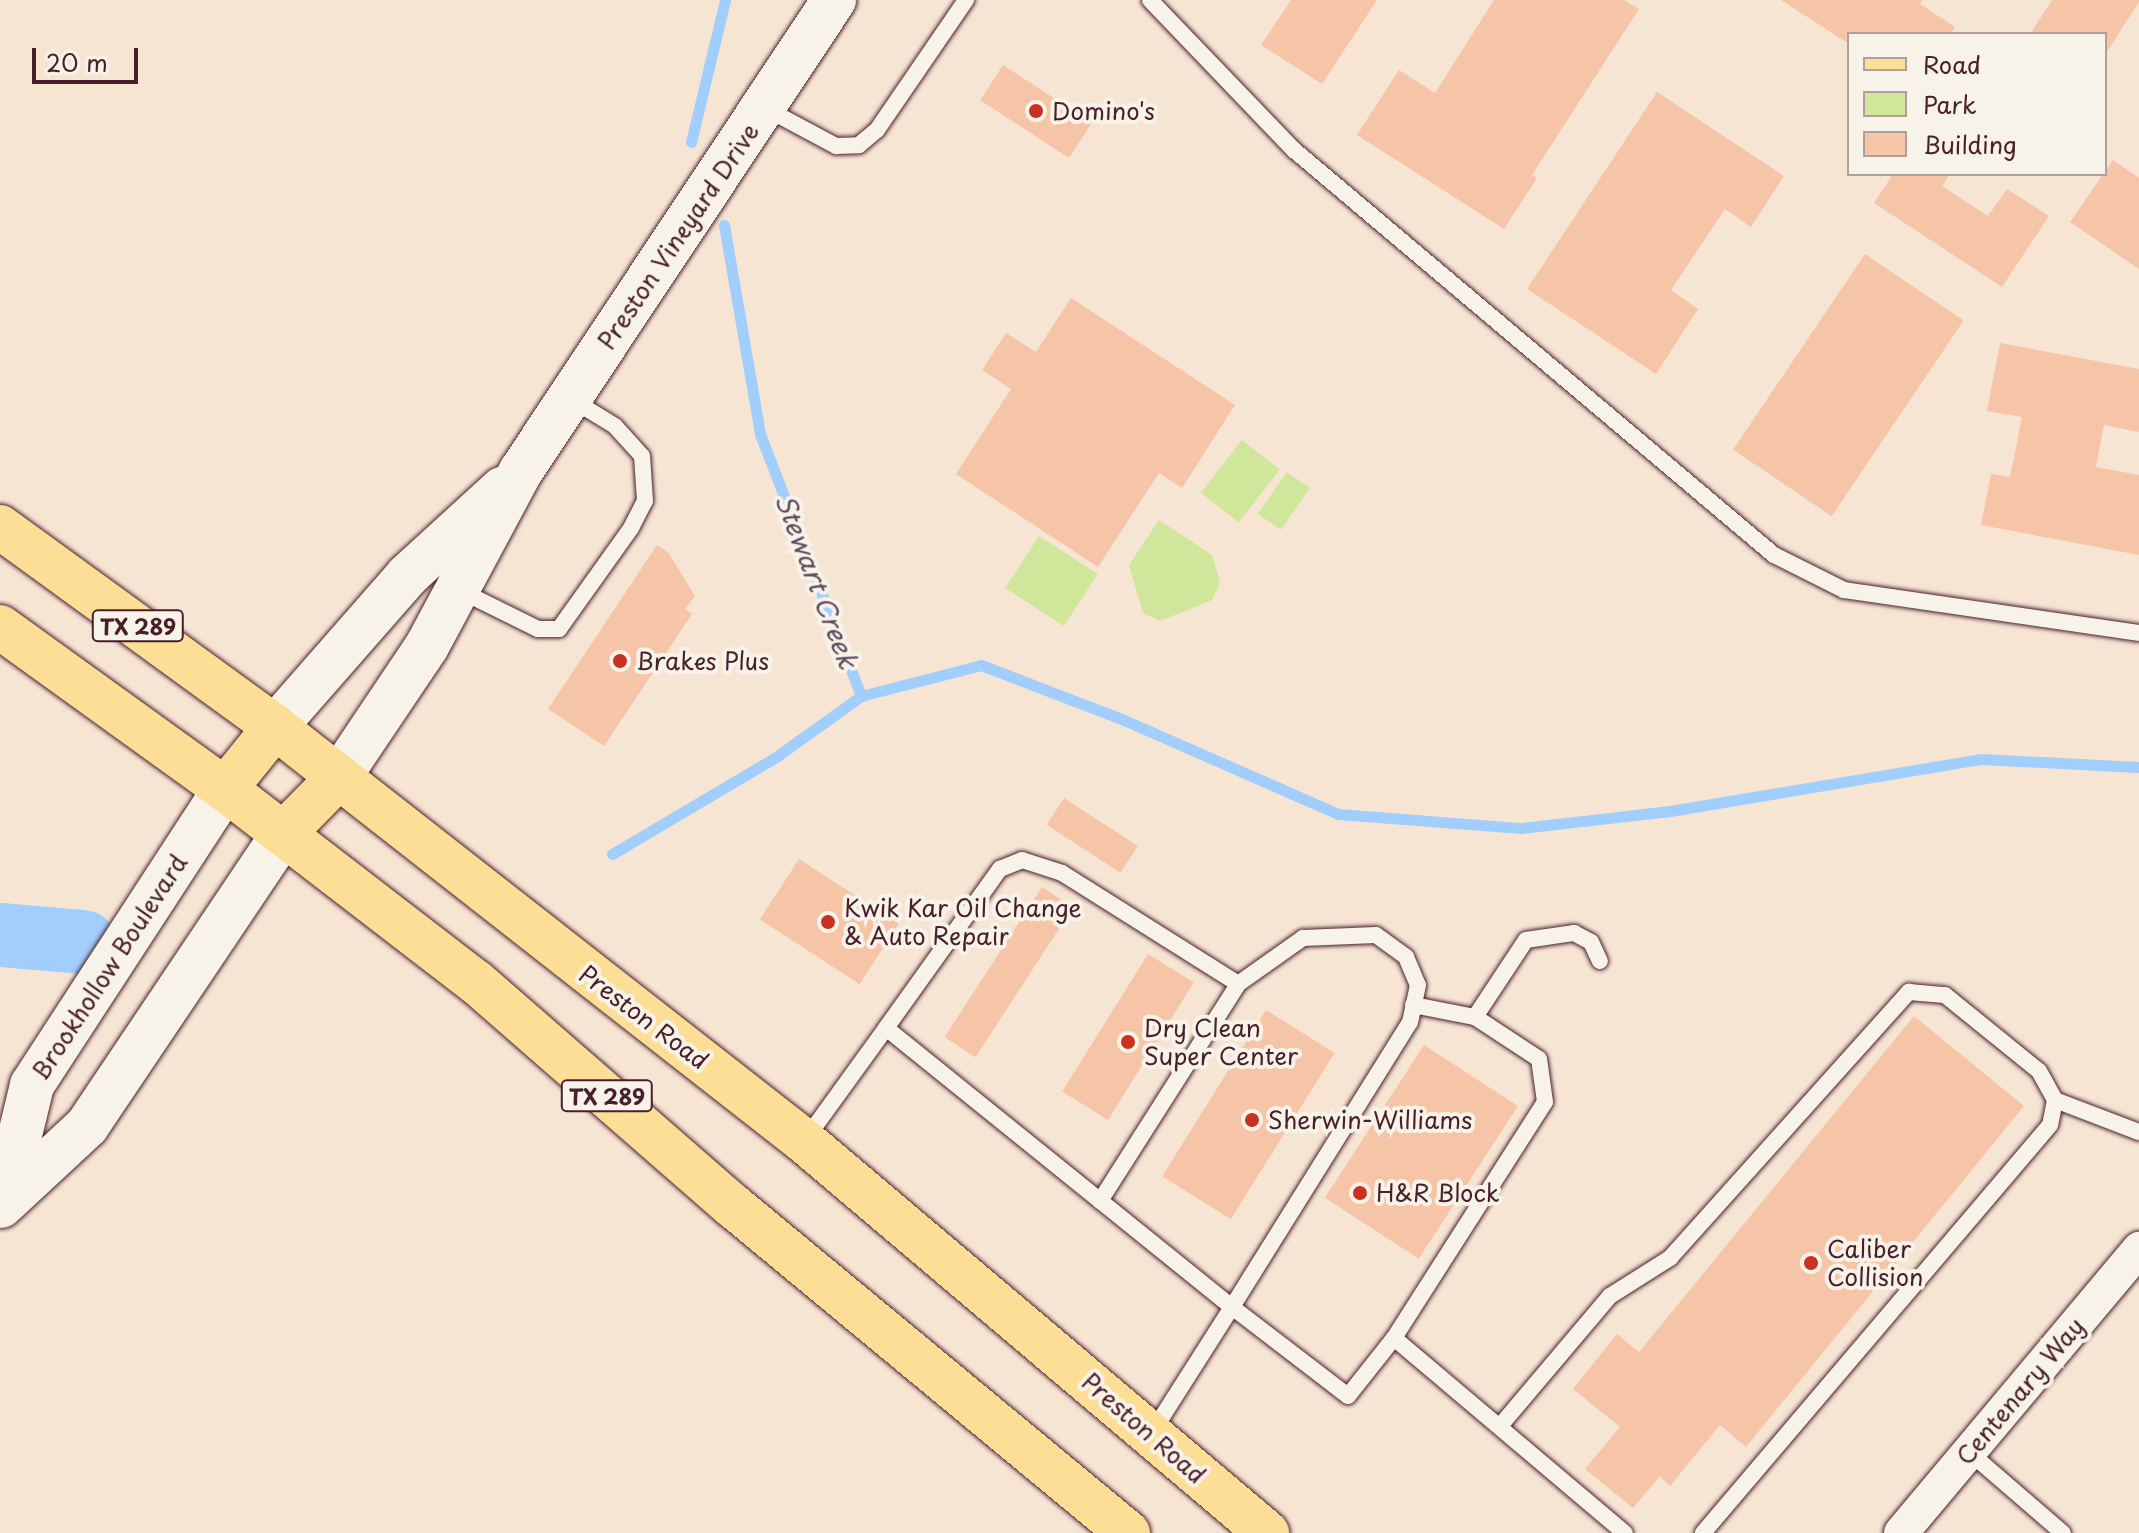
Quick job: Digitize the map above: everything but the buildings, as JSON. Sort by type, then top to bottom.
[{"type":"main road","name":"Preston Road","points":[[0,527],[275,727],[804,1141],[1267,1533]]},
{"type":"main road","name":"TX 289","points":[[0,627],[225,789],[476,982],[733,1206],[1123,1531]]},
{"type":"main road","points":[[225,789],[275,727]]},
{"type":"main road","points":[[283,834],[339,777]]},
{"type":"street","name":"Preston Vineyard Drive","points":[[339,777],[427,646],[457,589],[480,555],[521,471],[834,0]]},
{"type":"street","name":"Preston Vineyard Drive","points":[[275,727],[407,576],[521,471]]},
{"type":"street","name":"Brookhollow Boulevard","points":[[2,1205],[32,1085],[225,789]]},
{"type":"street","name":"Brookhollow Boulevard","points":[[2,1205],[87,1126],[283,834]]},
{"type":"street","name":"Centenary Way","points":[[1901,1533],[2139,1249]]},
{"type":"lane","points":[[764,107],[836,146],[859,145],[877,130],[966,0]]},
{"type":"lane","points":[[1150,0],[1294,150],[1774,555],[1844,590],[2139,633]]},
{"type":"lane","points":[[457,589],[538,629],[559,629],[631,528],[645,501],[642,456],[622,432],[570,398]]},
{"type":"lane","points":[[804,1141],[1000,869],[1022,860],[1062,873],[1238,984]]},
{"type":"lane","points":[[1475,1017],[1526,940],[1574,933],[1591,942],[1600,961]]},
{"type":"lane","points":[[1100,1201],[1238,984],[1303,938],[1376,935],[1406,957],[1418,985],[1410,1022],[1150,1435]]},
{"type":"lane","points":[[1500,1426],[1610,1296],[1670,1258],[1909,992],[1945,995],[2039,1071],[2055,1100],[2050,1125],[1703,1533]]},
{"type":"lane","points":[[886,1028],[1232,1307],[1348,1396],[1394,1338],[1545,1102],[1539,1059],[1475,1017],[1413,1005]]},
{"type":"lane","points":[[2055,1100],[2139,1132]]},
{"type":"lane","points":[[1394,1338],[1625,1533]]},
{"type":"lane","points":[[1969,1452],[2063,1533]]},
{"type":"green space","points":[[1242,440],[1280,470],[1239,522],[1201,493]]},
{"type":"green space","points":[[1287,472],[1310,488],[1281,530],[1258,514]]},
{"type":"green space","points":[[1159,520],[1212,555],[1220,582],[1212,600],[1160,621],[1143,613],[1129,565]]},
{"type":"green space","points":[[1039,536],[1098,574],[1064,626],[1005,588]]},
{"type":"waterway","name":"Stewart Creek","points":[[691,142],[725,0]]},
{"type":"waterway","name":"Stewart Creek","points":[[724,225],[760,434],[861,696]]},
{"type":"waterway","points":[[612,854],[776,757],[861,696],[981,665],[1124,720],[1338,814],[1521,828],[1670,811],[1980,759],[2139,767]]},
{"type":"waterway","name":"Stewart Creek","points":[[0,935],[84,942]]},
{"type":"place","name":"Domino's","points":[[1036,111]]},
{"type":"place","name":"Brakes Plus","points":[[620,661]]},
{"type":"place","name":"Kwik Kar Oil Change & Auto Repair","points":[[828,922]]},
{"type":"place","name":"Dry Clean Super Center","points":[[1128,1042]]},
{"type":"place","name":"Sherwin-Williams","points":[[1252,1120]]},
{"type":"place","name":"H&R Block","points":[[1360,1193]]},
{"type":"place","name":"Caliber Collision","points":[[1811,1263]]}]
